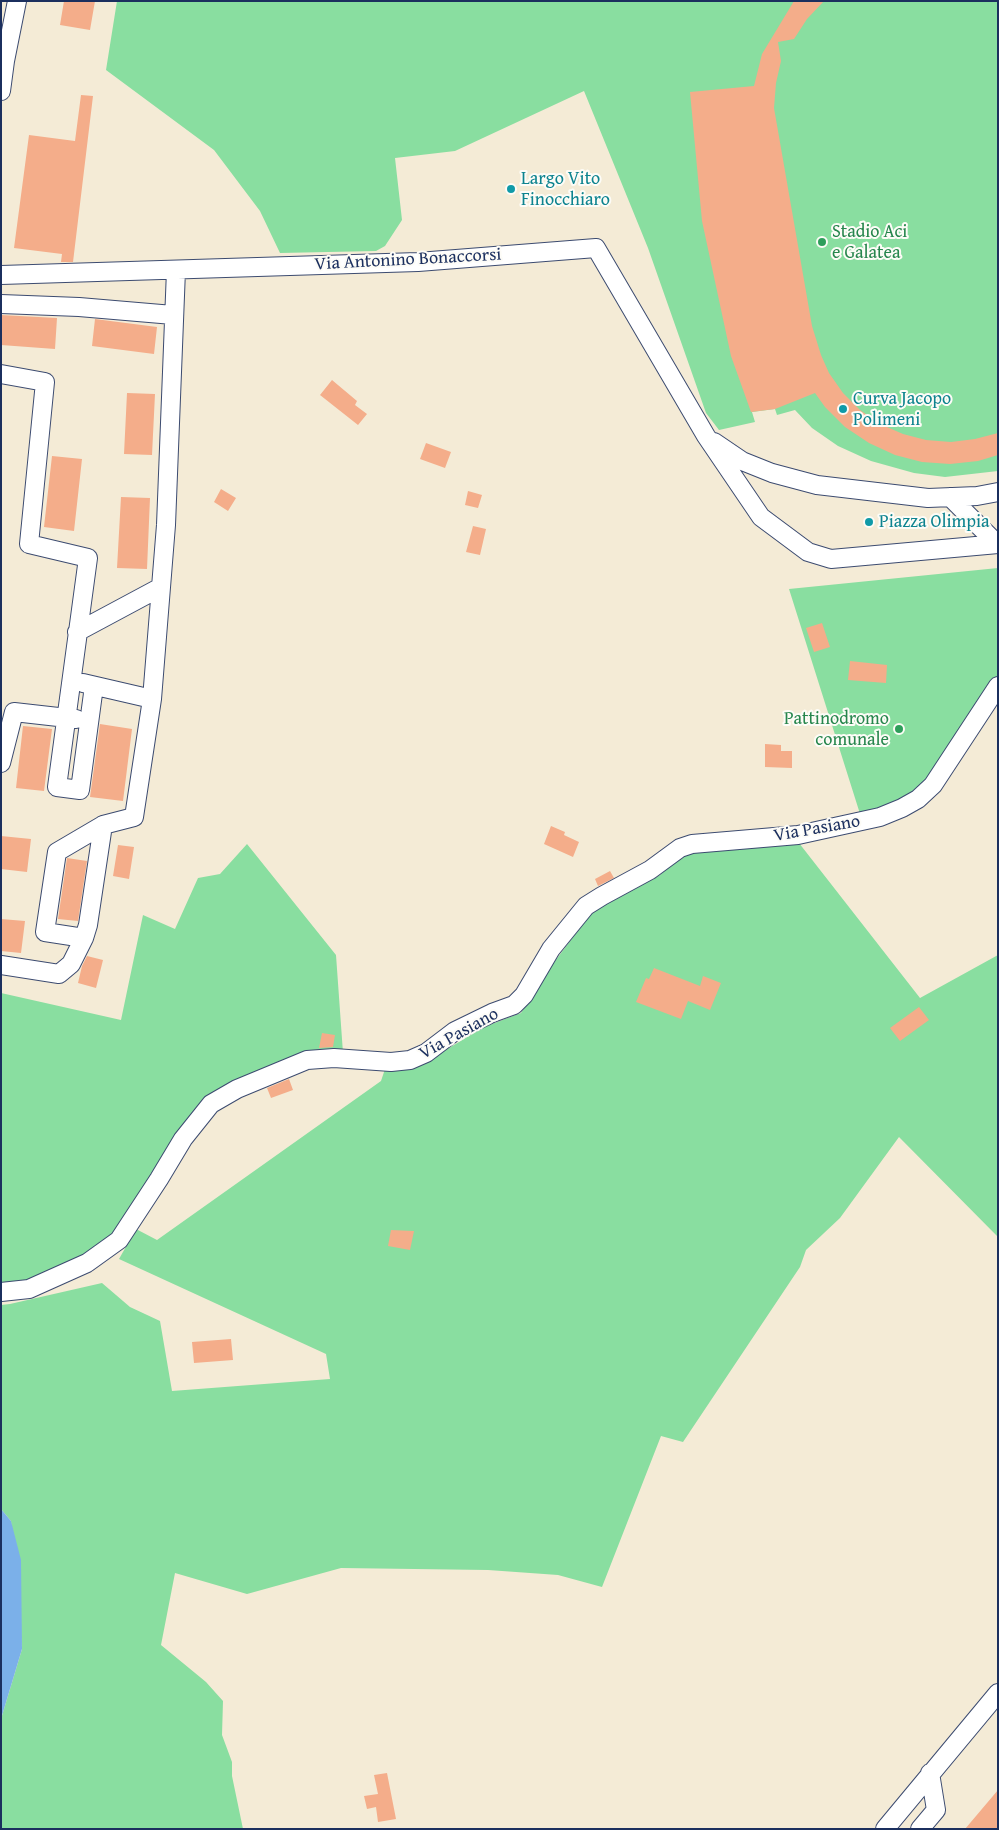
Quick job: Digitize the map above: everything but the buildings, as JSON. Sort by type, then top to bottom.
[{"type":"street","points":[[1,91],[17,1]]},
{"type":"street","name":"Via Antonino Bonaccorsi","points":[[1,275],[418,262],[596,248],[706,436]]},
{"type":"street","points":[[84,938],[45,932],[57,852],[103,825],[134,816],[152,699],[166,525],[176,270]]},
{"type":"street","points":[[1,304],[80,307],[174,315]]},
{"type":"street","points":[[1,374],[45,382],[29,544],[88,558],[56,787],[80,790],[94,686]]},
{"type":"street","points":[[706,436],[742,461],[772,473],[817,485],[928,498],[977,496],[998,492]]},
{"type":"street","points":[[706,436],[761,517],[808,552],[831,559],[997,544]]},
{"type":"street","points":[[950,497],[997,544]]},
{"type":"street","points":[[77,632],[161,587]]},
{"type":"street","points":[[70,681],[152,699]]},
{"type":"street","name":"Via Pasiano","points":[[1,1292],[28,1289],[87,1263],[119,1240],[159,1179],[182,1139],[211,1104],[237,1089],[307,1060],[334,1058],[391,1062],[410,1060],[426,1053],[455,1031],[514,1005],[524,995],[551,949],[586,906],[650,870],[680,848],[692,844],[798,835],[880,817],[918,799],[934,785],[998,686]]},
{"type":"street","points":[[1,763],[14,712],[89,721]]},
{"type":"street","points":[[1,965],[59,974],[71,964],[84,938],[88,925],[103,825]]},
{"type":"street","points":[[885,1829],[998,1693]]},
{"type":"street","points":[[920,1829],[936,1810],[930,1773]]},
{"type":"green space","name":"Stadio Aci e Galatea","points":[[117,1],[998,1],[998,471],[945,477],[914,473],[871,461],[838,446],[812,428],[795,410],[777,415],[775,409],[752,412],[755,422],[719,430],[706,413],[648,248],[584,91],[455,151],[395,158],[402,220],[385,246],[376,251],[280,253],[260,211],[214,150],[106,70]]},
{"type":"green space","name":"Pattinodromo comunale","points":[[998,568],[998,679],[914,797],[861,817],[789,589]]},
{"type":"green space","points":[[799,843],[920,998],[998,955],[998,1237],[899,1137],[840,1218],[806,1250],[800,1267],[683,1442],[661,1436],[602,1587],[558,1575],[488,1570],[341,1568],[247,1594],[175,1573],[161,1645],[206,1682],[223,1701],[222,1735],[232,1762],[232,1776],[243,1829],[1,1829],[1,1719],[22,1649],[11,1521],[1,1509],[1,1305],[102,1283],[130,1307],[160,1321],[172,1391],[330,1379],[326,1354],[119,1259],[136,1229],[157,1240],[381,1081],[385,1069],[419,1066],[484,1027],[521,1013],[546,973],[595,910],[660,875],[679,858],[696,852]]},
{"type":"green space","points":[[247,844],[336,955],[343,1053],[309,1051],[234,1085],[116,1236],[26,1286],[1,1286],[1,993],[121,1020],[143,915],[175,929],[198,878],[220,874]]},
{"type":"water","points":[[1,1509],[11,1521],[21,1560],[22,1649],[1,1719]]},
{"type":"place","name":"Largo Vito Finocchiaro","points":[[511,189]]},
{"type":"place","name":"Stadio Aci e Galatea","points":[[822,242]]},
{"type":"place","name":"Curva Jacopo Polimeni","points":[[843,409]]},
{"type":"place","name":"Piazza Olimpia","points":[[869,522]]},
{"type":"place","name":"Pattinodromo comunale","points":[[899,729]]}]
